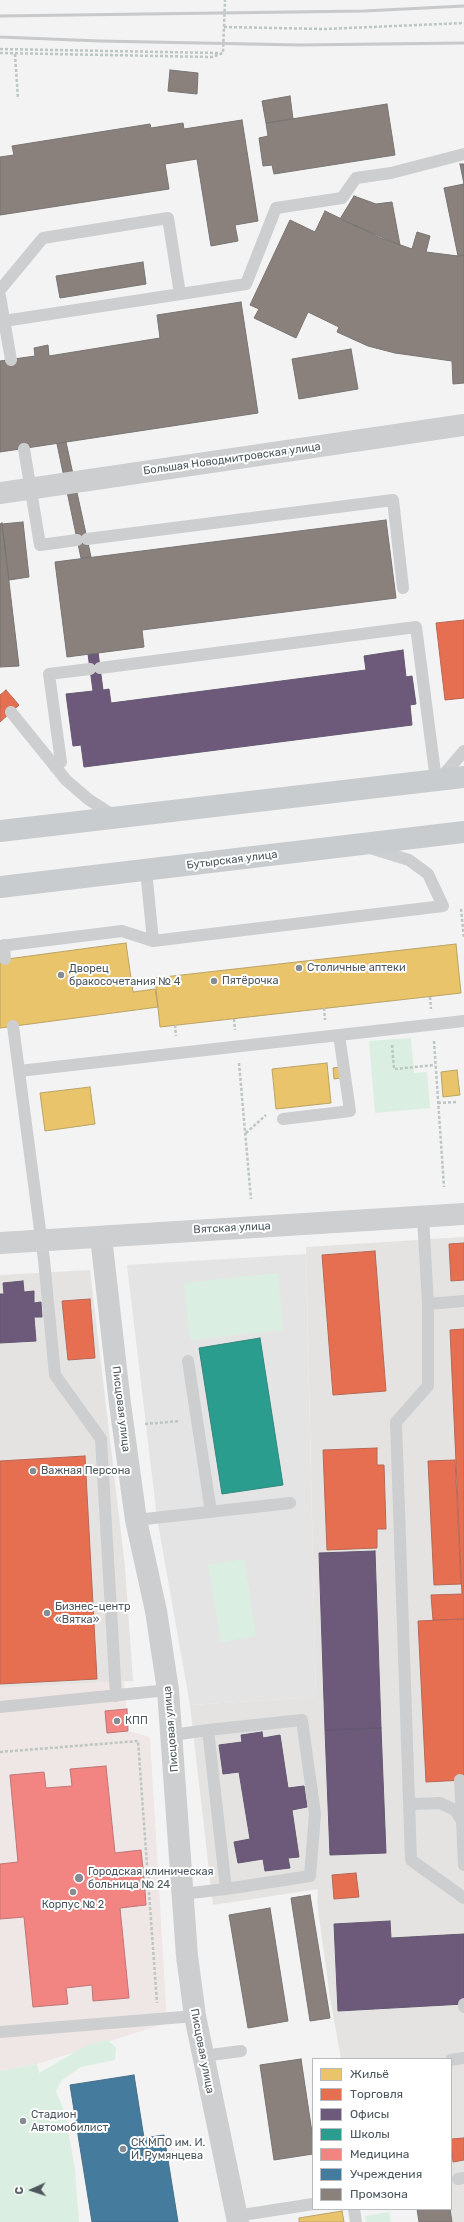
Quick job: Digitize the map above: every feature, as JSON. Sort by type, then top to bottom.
[{"type":"main road","points":[[0,831],[464,777]]},
{"type":"main road","name":"Бутырская улица","points":[[0,887],[464,832]]},
{"type":"street","name":"Большая Новодмитровская улица","points":[[0,493],[464,425]]},
{"type":"street","name":"Вятская улица","points":[[0,1243],[464,1214]]},
{"type":"street","name":"Писцовая улица","points":[[101,1236],[120,1404],[136,1520],[156,1611],[168,1690],[187,1956],[195,2016],[237,2219]]},
{"type":"lane","points":[[4,321],[246,284],[276,208],[342,198],[356,178],[391,173],[464,154]]},
{"type":"lane","points":[[0,290],[43,238],[168,218],[180,294]]},
{"type":"lane","points":[[0,296],[11,360]]},
{"type":"lane","points":[[24,449],[40,545],[393,500],[404,588]]},
{"type":"lane","points":[[55,767],[61,762],[49,674],[416,627],[437,780]]},
{"type":"lane","points":[[11,712],[66,780],[88,799],[117,818]]},
{"type":"lane","points":[[437,780],[464,751]]},
{"type":"lane","points":[[6,959],[2,945],[122,931],[153,941],[442,906],[428,874],[409,860],[360,844]]},
{"type":"lane","points":[[146,870],[153,941]]},
{"type":"lane","points":[[19,1070],[464,1021]]},
{"type":"lane","points":[[13,1026],[41,1241],[55,1375],[101,1440],[116,1696]]},
{"type":"lane","points":[[283,1119],[350,1111],[339,1035]]},
{"type":"lane","points":[[422,1217],[428,1304],[428,1386],[396,1422],[411,1860],[464,1898]]},
{"type":"lane","points":[[428,1304],[464,1301]]},
{"type":"lane","points":[[188,1361],[211,1512]]},
{"type":"lane","points":[[136,1520],[290,1504]]},
{"type":"lane","points":[[0,1707],[168,1690]]},
{"type":"lane","points":[[172,1735],[302,1720],[314,1814],[310,1876],[182,1894]]},
{"type":"lane","points":[[208,1730],[226,1889]]},
{"type":"lane","points":[[460,1780],[464,1865]]},
{"type":"lane","points":[[413,1804],[440,1803],[455,1810],[462,1821]]},
{"type":"lane","points":[[0,2032],[195,2016]]},
{"type":"lane","points":[[203,2056],[241,2052]]},
{"type":"lane","points":[[452,2060],[464,2058]]},
{"type":"lane","points":[[237,2219],[312,2204]]},
{"type":"lane","points":[[354,2210],[356,2222]]},
{"type":"path","points":[[223,53],[225,0]]},
{"type":"path","points":[[224,27],[325,29],[464,23]]},
{"type":"path","points":[[0,49],[223,53]]},
{"type":"path","points":[[0,53],[212,57],[223,53]]},
{"type":"path","points":[[15,54],[18,99]]},
{"type":"path","points":[[460,904],[464,938]]},
{"type":"path","points":[[430,996],[444,1186]]},
{"type":"path","points":[[234,1018],[251,1198]]},
{"type":"path","points":[[391,1039],[394,1069],[436,1065]]},
{"type":"path","points":[[438,1103],[456,1102]]},
{"type":"path","points":[[245,1133],[271,1111],[283,1119]]},
{"type":"path","points":[[141,1424],[197,1419]]},
{"type":"path","points":[[0,1752],[138,1741],[158,2020]]},
{"type":"shaded area","points":[[464,1237],[464,2222],[419,2222],[417,2210],[452,2210],[452,2058],[341,2058],[330,1998],[317,1902],[318,1889],[213,1905],[190,1705],[316,1697],[306,1247]]},
{"type":"shaded area","points":[[306,1254],[316,1697],[190,1705],[157,1518],[127,1265]]},
{"type":"shaded area","points":[[90,1270],[125,1567],[133,1681],[0,1688],[0,1275]]},
{"type":"shaded area","name":"Городская клиническая больница № 24","points":[[124,1681],[128,1731],[150,1737],[167,2023],[37,2064],[0,2071],[0,1688]]},
{"type":"green space","points":[[411,1038],[414,1073],[427,1072],[430,1108],[375,1113],[369,1041]]},
{"type":"green space","points":[[278,1273],[283,1330],[190,1340],[184,1283]]},
{"type":"green space","points":[[244,1559],[256,1636],[221,1642],[208,1565]]},
{"type":"green space","name":"Стадион Автомобилист","points":[[108,2040],[116,2048],[115,2060],[81,2067],[62,2080],[56,2091],[65,2113],[75,2170],[79,2222],[0,2222],[0,2071],[37,2064],[39,2073],[87,2045]]},
{"type":"green space","points":[[389,2212],[391,2222],[366,2222],[365,2216]]},
{"type":"building: Жильё","points":[[126,943],[133,992],[155,989],[158,1007],[0,1028],[0,960]]},
{"type":"building: Жильё","points":[[456,944],[461,993],[160,1027],[155,978]]},
{"type":"building: Жильё","points":[[327,1063],[331,1103],[276,1109],[272,1069]]},
{"type":"building: Жильё","points":[[340,1067],[341,1078],[334,1079],[333,1068]]},
{"type":"building: Жильё","points":[[457,1070],[460,1095],[443,1097],[441,1072]]},
{"type":"building: Жильё","points":[[90,1087],[95,1124],[45,1131],[40,1093]]},
{"type":"building: Жильё","points":[[342,2211],[344,2222],[299,2222],[299,2218]]},
{"type":"building: Торговля","points":[[464,620],[464,698],[445,700],[436,623]]},
{"type":"building: Торговля","points":[[6,690],[19,705],[0,722],[0,695]]},
{"type":"building: Торговля","points":[[464,1243],[464,1280],[451,1281],[449,1244]]},
{"type":"building: Торговля","points":[[375,1251],[386,1391],[333,1395],[322,1255]]},
{"type":"building: Торговля","points":[[90,1299],[95,1358],[68,1360],[62,1301]]},
{"type":"building: Торговля","points":[[464,1329],[464,1619],[433,1620],[431,1595],[462,1594],[450,1330]]},
{"type":"building: Торговля","points":[[377,1448],[377,1465],[384,1465],[386,1529],[377,1529],[377,1548],[327,1550],[323,1450]]},
{"type":"building: Торговля","name":"Бизнес-центр «Вятка»","points":[[85,1456],[97,1679],[0,1684],[0,1461]]},
{"type":"building: Торговля","points":[[455,1460],[461,1584],[434,1585],[428,1461]]},
{"type":"building: Торговля","points":[[464,1619],[464,1780],[426,1782],[418,1621]]},
{"type":"building: Торговля","points":[[356,1873],[359,1897],[334,1899],[332,1875]]},
{"type":"building: Торговля","points":[[464,2138],[464,2160],[453,2162],[452,2139]]},
{"type":"building: Офисы","points":[[403,650],[406,677],[412,676],[416,704],[410,705],[412,725],[84,767],[81,745],[73,746],[66,694],[93,691],[88,654],[98,652],[103,690],[109,689],[111,703],[366,670],[364,656]]},
{"type":"building: Офисы","points":[[23,1281],[24,1292],[34,1291],[34,1303],[41,1302],[42,1317],[34,1317],[36,1341],[0,1343],[0,1294],[4,1294],[3,1283]]},
{"type":"building: Офисы","points":[[375,1551],[381,1728],[325,1730],[319,1553]]},
{"type":"building: Офисы","points":[[381,1728],[386,1853],[330,1855],[325,1730]]},
{"type":"building: Офисы","points":[[262,1732],[263,1738],[280,1735],[288,1788],[304,1786],[307,1807],[292,1810],[299,1857],[288,1858],[290,1868],[265,1871],[263,1859],[238,1863],[234,1842],[250,1839],[239,1772],[223,1774],[219,1745],[242,1742],[241,1735]]},
{"type":"building: Офисы","points":[[390,1921],[391,1938],[464,1934],[464,2004],[338,2011],[334,1924]]},
{"type":"building: Школы","points":[[260,1338],[283,1485],[222,1494],[199,1348]]},
{"type":"building: Медицина","name":"КПП","points":[[127,1709],[128,1731],[107,1733],[105,1711]]},
{"type":"building: Медицина","name":"Корпус № 2","points":[[106,1766],[115,1853],[141,1850],[144,1878],[146,1905],[120,1908],[129,1998],[93,2001],[92,1985],[66,1988],[68,2004],[33,2007],[24,1917],[0,1919],[0,1864],[18,1862],[10,1775],[44,1772],[46,1788],[72,1786],[70,1769]]},
{"type":"building: Учреждения","name":"СК МПО им. И. И. Румянцева","points":[[134,2075],[144,2138],[164,2135],[178,2222],[92,2222],[70,2085]]},
{"type":"building: Промзона","points":[[170,70],[198,73],[197,94],[168,91]]},
{"type":"building: Промзона","points":[[290,96],[293,119],[266,123],[262,101]]},
{"type":"building: Промзона","points":[[387,104],[395,155],[274,174],[272,165],[263,166],[259,138],[268,136],[266,123]]},
{"type":"building: Промзона","points":[[242,120],[258,221],[235,225],[238,241],[211,246],[197,159],[165,164],[169,189],[0,215],[0,157],[14,155],[12,146],[150,124],[151,128],[183,123],[184,129]]},
{"type":"building: Промзона","points":[[460,164],[464,164],[464,184]]},
{"type":"building: Промзона","points":[[464,184],[464,255],[458,256],[444,188]]},
{"type":"building: Промзона","points":[[354,196],[376,204],[392,202],[400,245],[340,219]]},
{"type":"building: Промзона","points":[[325,211],[381,238],[412,249],[417,232],[430,236],[426,252],[458,256],[464,255],[464,383],[453,384],[452,361],[395,353],[368,346],[337,332],[339,327],[308,312],[296,338],[254,318],[259,309],[250,305],[290,220],[315,232]]},
{"type":"building: Промзона","points":[[143,262],[146,284],[60,298],[56,276]]},
{"type":"building: Промзона","points":[[241,302],[258,413],[0,452],[0,361],[35,356],[34,348],[48,345],[49,356],[160,338],[157,315]]},
{"type":"building: Промзона","points":[[351,349],[358,389],[299,399],[292,359]]},
{"type":"building: Промзона","points":[[66,442],[91,557],[81,558],[57,444]]},
{"type":"building: Промзона","points":[[386,520],[396,598],[142,630],[144,647],[67,657],[55,562]]},
{"type":"building: Промзона","points":[[23,522],[29,577],[9,580],[2,524]]},
{"type":"building: Промзона","points":[[2,523],[19,666],[0,667],[0,524]]},
{"type":"building: Промзона","points":[[310,1895],[330,2018],[310,2021],[291,1898]]},
{"type":"building: Промзона","points":[[270,1908],[288,2021],[248,2028],[229,1915]]},
{"type":"building: Промзона","points":[[301,2059],[312,2132],[312,2154],[274,2160],[260,2065]]},
{"type":"building: Промзона","points":[[417,2210],[450,2210],[452,2222],[419,2222]]},
{"type":"railway","points":[[0,16],[364,11],[464,6]]},
{"type":"railway","points":[[0,37],[100,41],[300,45],[464,43]]},
{"type":"place","name":"Столичные аптеки","points":[[299,968]]},
{"type":"place","name":"Дворец бракосочетания № 4","points":[[61,975]]},
{"type":"place","name":"Пятёрочка","points":[[214,981]]},
{"type":"place","name":"Важная Персона","points":[[33,1471]]},
{"type":"place","name":"Бизнес-центр «Вятка»","points":[[47,1613]]},
{"type":"place","name":"КПП","points":[[117,1721]]},
{"type":"place","name":"Городская клиническая больница № 24","points":[[79,1878]]},
{"type":"place","name":"Корпус № 2","points":[[73,1892]]},
{"type":"place","name":"Стадион Автомобилист","points":[[23,2121]]},
{"type":"place","name":"СК МПО им. И. И. Румянцева","points":[[123,2149]]}]
